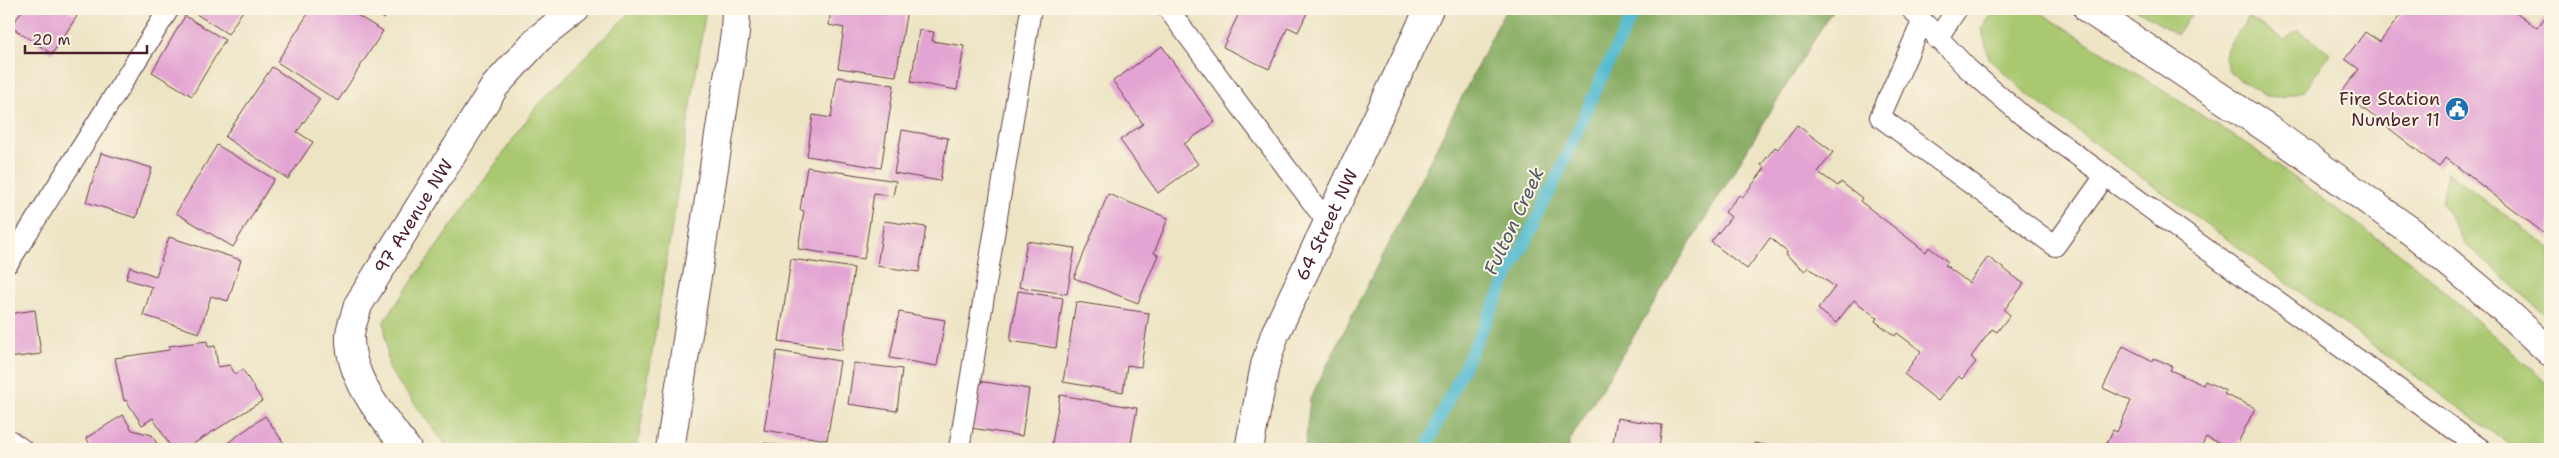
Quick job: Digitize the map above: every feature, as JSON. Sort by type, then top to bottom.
[{"type":"street","name":"97 Avenue NW","points":[[407,449],[374,404],[351,357],[350,333],[358,304],[495,86],[538,39],[576,9]]},
{"type":"street","points":[[670,449],[735,33],[736,9]]},
{"type":"street","name":"64 Street NW","points":[[1249,449],[1264,365],[1275,334],[1428,9]]},
{"type":"street","points":[[2088,9],[2261,124],[2412,232],[2497,303],[2550,352]]},
{"type":"lane","points":[[9,262],[169,9]]},
{"type":"lane","points":[[959,449],[1031,9]]},
{"type":"lane","points":[[1168,9],[1327,222]]},
{"type":"lane","points":[[1937,38],[1957,9]]},
{"type":"lane","points":[[2105,176],[2055,246],[1880,117],[1916,15],[1995,94],[2481,449]]},
{"type":"lane","points":[[9,440],[22,449]]},
{"type":"green space","points":[[633,9],[706,9],[637,449],[449,449],[389,370],[384,321],[536,107]]},
{"type":"green space","points":[[1506,9],[1833,9],[1569,442],[1569,449],[1305,449],[1310,399]]},
{"type":"green space","points":[[1995,9],[2035,9],[2251,147],[2416,266],[2550,386],[2550,449],[2516,449],[2027,94],[1989,58],[1982,29]]},
{"type":"green space","points":[[2136,9],[2195,9],[2177,35]]},
{"type":"green space","points":[[2249,17],[2284,40],[2298,30],[2330,53],[2304,91],[2281,97],[2265,96],[2229,72],[2225,58],[2227,48]]},
{"type":"green space","points":[[2447,172],[2550,248],[2550,319],[2464,242],[2442,203]]},
{"type":"building","points":[[23,9],[67,9],[77,16],[52,54],[11,27]]},
{"type":"building","points":[[195,9],[244,9],[228,34],[193,12]]},
{"type":"building","points":[[311,9],[347,9],[383,31],[338,101],[277,62]]},
{"type":"building","points":[[371,9],[391,9],[384,19]]},
{"type":"building","points":[[831,9],[907,9],[896,76],[838,68],[844,28],[829,25]]},
{"type":"building","points":[[1241,9],[1309,9],[1298,32],[1288,27],[1269,69],[1223,47]]},
{"type":"building","name":"Fire Station Number 11","points":[[2405,9],[2512,9],[2537,28],[2550,11],[2550,238],[2446,158],[2439,167],[2342,92],[2359,69],[2345,59],[2365,32],[2380,42]]},
{"type":"building","points":[[185,16],[225,40],[192,96],[152,72]]},
{"type":"building","points":[[919,30],[934,32],[932,41],[964,46],[957,90],[911,82]]},
{"type":"building","points":[[1162,46],[1215,122],[1184,144],[1198,164],[1158,193],[1120,140],[1143,124],[1113,81]]},
{"type":"building","points":[[272,67],[320,99],[297,132],[313,142],[288,179],[225,137]]},
{"type":"building","points":[[837,77],[894,85],[881,168],[807,156],[813,115],[831,118]]},
{"type":"building","points":[[1797,125],[1833,152],[1818,172],[1838,186],[1841,182],[1862,198],[1860,201],[1926,252],[1929,247],[1948,262],[1945,265],[1969,283],[1988,257],[2024,284],[2004,310],[2010,315],[1997,332],[1992,329],[1971,357],[1976,362],[1962,379],[1958,376],[1938,401],[1904,374],[1921,351],[1897,333],[1895,336],[1875,321],[1877,318],[1854,300],[1836,323],[1818,309],[1835,287],[1808,267],[1805,271],[1785,255],[1787,252],[1770,238],[1747,269],[1711,242],[1731,217],[1725,212],[1739,195],[1743,197],[1765,168],[1761,165],[1775,147],[1778,149]]},
{"type":"building","points":[[902,130],[948,138],[940,181],[894,173]]},
{"type":"building","points":[[217,145],[274,179],[233,247],[176,213]]},
{"type":"building","points":[[101,153],[152,168],[136,218],[86,202]]},
{"type":"building","points":[[807,167],[896,181],[893,196],[874,193],[864,259],[798,249],[804,211],[800,210]]},
{"type":"building","points":[[1108,194],[1168,218],[1154,253],[1158,255],[1138,303],[1074,278]]},
{"type":"building","points":[[884,221],[926,227],[919,272],[877,266]]},
{"type":"building","points":[[169,237],[241,260],[228,301],[211,296],[199,333],[143,315],[152,287],[126,279],[130,267],[156,276]]},
{"type":"building","points":[[1027,241],[1075,248],[1067,294],[1019,287]]},
{"type":"building","points":[[791,259],[854,268],[842,350],[779,341]]},
{"type":"building","points":[[1018,291],[1063,298],[1056,348],[1010,341]]},
{"type":"building","points":[[1076,302],[1149,313],[1141,367],[1127,365],[1123,392],[1063,382]]},
{"type":"building","points":[[35,310],[41,354],[9,358],[9,314]]},
{"type":"building","points":[[899,312],[945,320],[937,366],[890,358]]},
{"type":"building","points":[[207,341],[208,347],[215,346],[218,367],[230,365],[235,374],[243,370],[262,401],[185,449],[172,449],[153,418],[142,425],[126,400],[124,401],[115,358],[169,350],[169,346]]},
{"type":"building","points":[[2123,346],[2153,361],[2154,358],[2172,366],[2170,370],[2203,385],[2205,381],[2226,391],[2224,394],[2255,408],[2235,449],[2206,437],[2200,449],[2104,449],[2113,430],[2117,432],[2131,401],[2103,388]]},
{"type":"building","points":[[777,351],[840,361],[827,440],[764,430]]},
{"type":"building","points":[[854,363],[902,369],[897,411],[848,404]]},
{"type":"building","points":[[978,381],[1029,389],[1022,436],[971,428]]},
{"type":"building","points":[[1060,395],[1137,408],[1130,449],[1051,449]]},
{"type":"building","points":[[123,415],[132,430],[152,435],[160,449],[93,449],[86,438]]},
{"type":"building","points":[[265,416],[288,449],[219,449]]},
{"type":"building","points":[[1617,418],[1662,425],[1659,449],[1612,449]]},
{"type":"building","points":[[764,443],[796,448],[796,449],[763,449]]},
{"type":"building","points":[[1754,443],[1777,447],[1777,449],[1753,449]]},
{"type":"waterway","name":"Fulton Creek","points":[[1426,449],[1554,183],[1593,95],[1636,9]]},
{"type":"place","name":"Fire Station Number 11","points":[[2457,109]]}]
